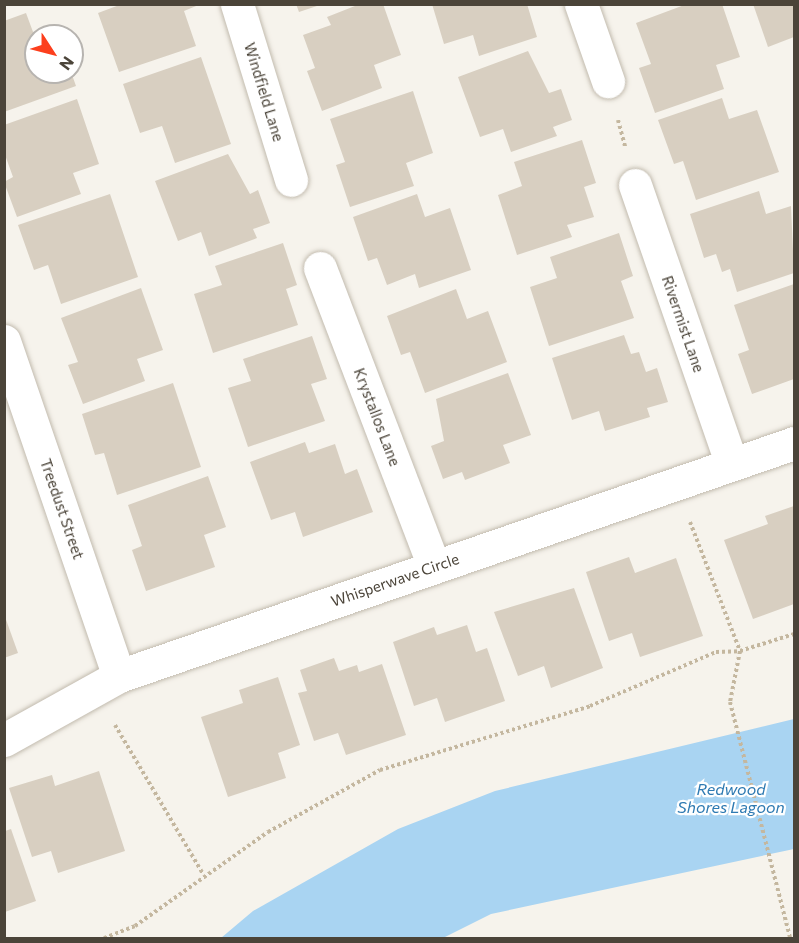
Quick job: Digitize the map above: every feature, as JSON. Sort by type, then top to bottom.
[{"type":"street","name":"Windfield Lane","points":[[237,4],[291,180]]},
{"type":"street","points":[[581,4],[608,81]]},
{"type":"street","name":"Rivermist Lane","points":[[635,185],[731,463]]},
{"type":"street","name":"Krystallos Lane","points":[[320,268],[434,566]]},
{"type":"street","name":"Treedust Street","points":[[4,341],[119,676]]},
{"type":"street","name":"Whisperwave Circle","points":[[4,740],[119,676],[731,463],[795,443]]},
{"type":"path","points":[[608,81],[635,185]]},
{"type":"path","points":[[686,512],[740,651],[730,702],[790,939]]},
{"type":"path","points":[[104,939],[135,926],[203,874],[380,770],[590,706],[716,652],[740,651],[795,634]]},
{"type":"path","points":[[108,713],[203,874]]},
{"type":"water","name":"Redwood Shores Lagoon","points":[[794,719],[794,849],[491,914],[443,938],[221,938],[253,911],[398,829],[495,791]]},
{"type":"building","points":[[122,4],[201,4],[184,11],[196,46],[119,72],[98,13]]},
{"type":"building","points":[[296,4],[320,4],[320,5],[299,12]]},
{"type":"building","points":[[360,4],[383,4],[401,55],[374,65],[382,88],[322,111],[307,71],[315,68],[303,35],[331,25],[327,17]]},
{"type":"building","points":[[432,4],[527,4],[537,37],[479,56],[473,35],[444,44]]},
{"type":"building","points":[[687,4],[722,4],[740,57],[716,65],[724,89],[655,113],[639,68],[651,64],[636,23]]},
{"type":"building","points":[[753,4],[794,4],[794,37],[768,47]]},
{"type":"building","points":[[26,13],[30,24],[24,24],[24,84],[75,84],[76,86],[4,112],[4,21]]},
{"type":"building","points":[[528,51],[549,93],[561,89],[572,120],[553,127],[557,136],[511,152],[503,129],[480,137],[458,77]]},
{"type":"building","points":[[201,57],[231,144],[175,163],[162,126],[140,133],[123,84]]},
{"type":"building","points":[[413,91],[433,153],[406,163],[414,186],[350,207],[336,165],[345,162],[330,119]]},
{"type":"building","points":[[722,98],[729,119],[757,110],[779,172],[696,200],[683,161],[674,164],[658,120]]},
{"type":"building","points":[[77,99],[99,164],[73,173],[81,194],[17,217],[4,182],[13,177],[4,152],[4,125]]},
{"type":"building","points":[[582,140],[596,183],[584,187],[594,217],[567,225],[572,237],[517,255],[498,195],[522,186],[514,162]]},
{"type":"building","points":[[228,154],[250,194],[258,190],[270,223],[253,229],[257,238],[209,256],[201,232],[178,241],[155,181]]},
{"type":"building","points":[[759,191],[766,214],[791,206],[794,273],[737,292],[730,269],[722,272],[716,254],[704,258],[690,214]]},
{"type":"building","points":[[110,194],[138,277],[61,304],[48,265],[34,270],[18,225]]},
{"type":"building","points":[[417,194],[425,217],[450,208],[471,270],[419,288],[415,274],[387,285],[377,258],[368,261],[353,217]]},
{"type":"building","points":[[619,233],[633,276],[621,281],[634,318],[549,346],[530,287],[557,278],[550,257]]},
{"type":"building","points":[[283,243],[297,285],[286,289],[298,325],[213,353],[194,294],[222,285],[215,266]]},
{"type":"building","points":[[794,284],[794,379],[752,394],[738,354],[749,350],[734,305]]},
{"type":"building","points":[[141,288],[163,350],[137,359],[145,381],[83,404],[68,365],[78,362],[61,318]]},
{"type":"building","points":[[456,289],[467,319],[488,311],[507,362],[425,393],[410,352],[401,355],[387,316]]},
{"type":"building","points":[[624,335],[631,354],[639,352],[646,372],[657,368],[668,402],[647,408],[650,417],[605,431],[599,411],[572,420],[552,358]]},
{"type":"building","points":[[312,336],[327,379],[311,384],[325,421],[248,447],[228,388],[251,381],[243,359]]},
{"type":"building","points":[[508,373],[531,435],[503,445],[510,463],[465,480],[462,472],[443,479],[431,446],[444,441],[436,399]]},
{"type":"building","points":[[173,383],[201,467],[117,495],[104,453],[95,455],[82,414]]},
{"type":"building","points":[[305,442],[309,453],[335,444],[345,474],[357,469],[373,512],[303,537],[295,512],[271,520],[250,462]]},
{"type":"building","points":[[208,476],[226,527],[204,535],[215,567],[146,591],[132,550],[142,546],[128,505]]},
{"type":"building","points":[[794,506],[794,604],[753,619],[724,540],[768,524],[765,516]]},
{"type":"building","points":[[629,557],[635,573],[676,558],[703,636],[640,657],[632,633],[609,641],[586,572]]},
{"type":"building","points":[[574,588],[603,668],[551,688],[544,666],[518,676],[494,612]]},
{"type":"building","points":[[4,614],[18,653],[4,658]]},
{"type":"building","points":[[467,625],[476,652],[487,648],[505,701],[445,722],[437,698],[414,706],[393,642],[434,627],[437,635]]},
{"type":"building","points":[[334,658],[339,671],[357,665],[359,672],[382,664],[406,735],[346,755],[338,733],[314,741],[298,693],[307,691],[300,670]]},
{"type":"building","points":[[278,677],[300,745],[278,753],[286,778],[228,797],[201,717],[243,703],[239,690]]},
{"type":"building","points":[[99,771],[125,851],[58,873],[51,851],[32,857],[9,788],[52,775],[55,786]]},
{"type":"building","points":[[11,829],[36,901],[5,912],[5,831]]}]
